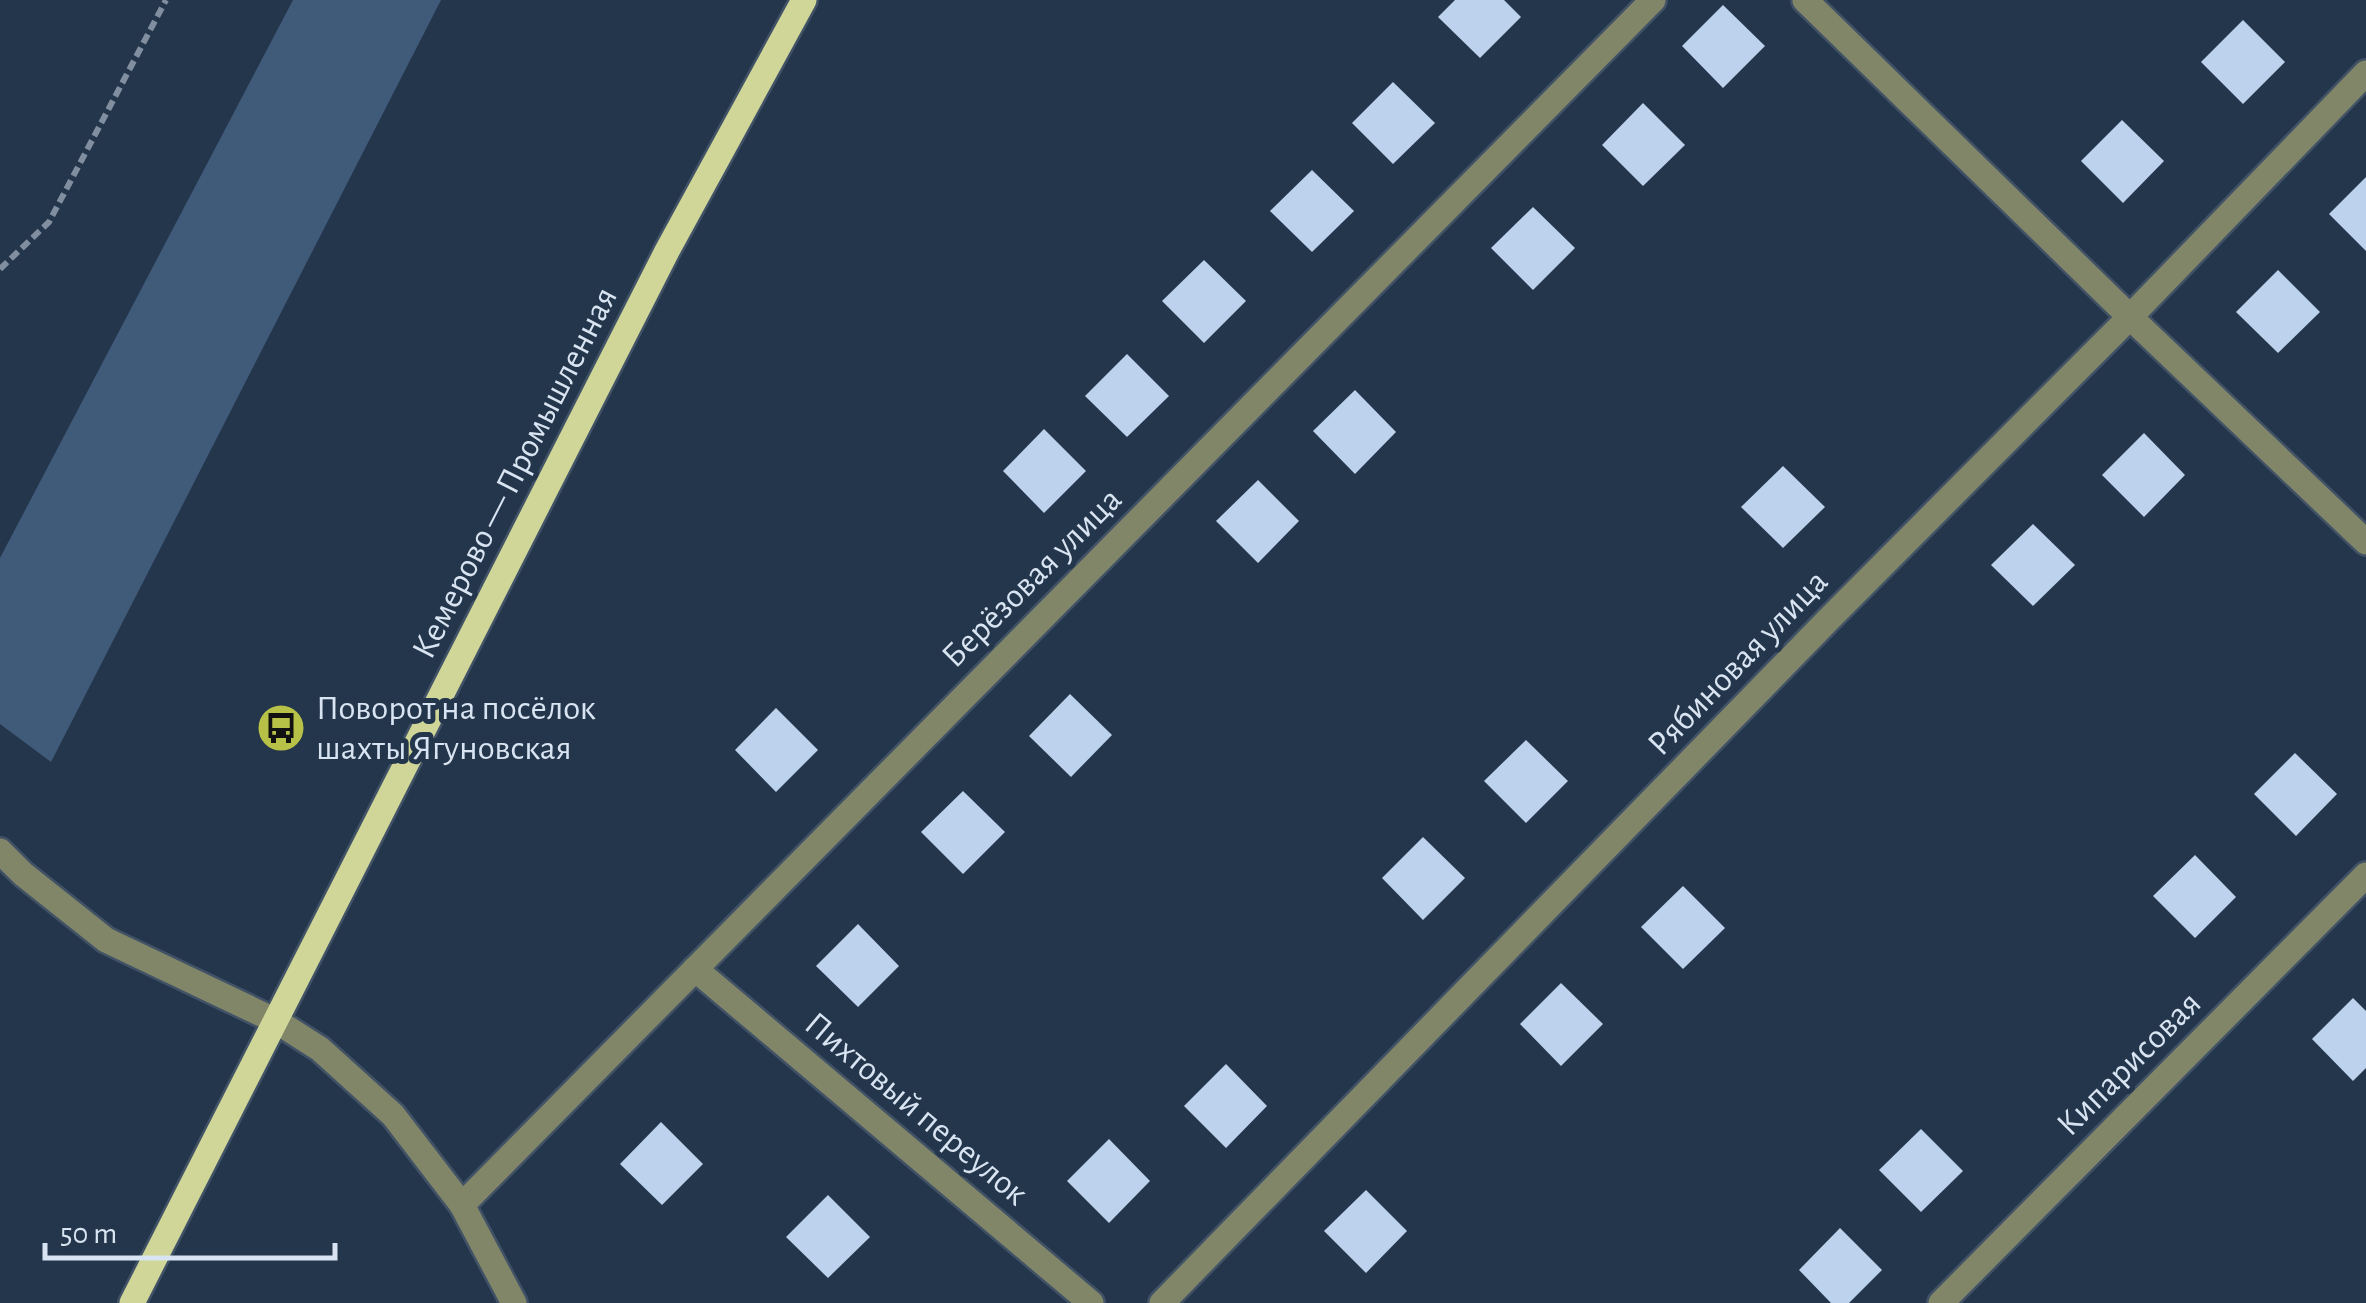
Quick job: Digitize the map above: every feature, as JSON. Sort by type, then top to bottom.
[{"type":"main road","name":"Кемерово — Промышленная","points":[[132,1303],[667,251],[804,0]]},
{"type":"street","name":"Берёзовая улица","points":[[462,1205],[1652,0]]},
{"type":"street","points":[[1805,0],[2366,542]]},
{"type":"street","name":"Рябиновая улица","points":[[1162,1303],[2366,73]]},
{"type":"street","points":[[0,851],[106,940],[276,1021],[320,1049],[394,1116],[462,1205],[514,1303]]},
{"type":"street","name":"Кипарисовая","points":[[1942,1303],[2366,875]]},
{"type":"street","name":"Пихтовый переулок","points":[[695,969],[1092,1303]]},
{"type":"path","points":[[0,269],[49,222],[166,0]]},
{"type":"shaded area","points":[[293,0],[441,0],[51,762],[0,724],[0,558]]},
{"type":"building","points":[[1455,0],[1504,0],[1521,17],[1480,58],[1438,17]]},
{"type":"building","points":[[1723,5],[1765,46],[1723,88],[1682,46]]},
{"type":"building","points":[[2243,20],[2285,62],[2243,104],[2201,62]]},
{"type":"building","points":[[1393,82],[1435,123],[1393,164],[1352,123]]},
{"type":"building","points":[[1643,103],[1685,145],[1643,186],[1602,145]]},
{"type":"building","points":[[2122,120],[2164,161],[2123,203],[2081,161]]},
{"type":"building","points":[[1312,170],[1354,211],[1312,252],[1270,211]]},
{"type":"building","points":[[2366,177],[2366,251],[2329,214]]},
{"type":"building","points":[[1533,207],[1575,248],[1533,290],[1491,248]]},
{"type":"building","points":[[1204,260],[1246,301],[1204,343],[1162,301]]},
{"type":"building","points":[[2278,270],[2320,312],[2278,353],[2236,312]]},
{"type":"building","points":[[1127,354],[1169,396],[1127,437],[1085,396]]},
{"type":"building","points":[[1355,390],[1396,432],[1355,474],[1313,431]]},
{"type":"building","points":[[1044,429],[1086,471],[1044,513],[1003,471]]},
{"type":"building","points":[[2144,433],[2185,475],[2144,517],[2102,475]]},
{"type":"building","points":[[1783,466],[1825,507],[1783,548],[1741,507]]},
{"type":"building","points":[[1258,480],[1299,521],[1258,563],[1216,521]]},
{"type":"building","points":[[2033,524],[2075,565],[2033,606],[1991,565]]},
{"type":"building","points":[[1070,694],[1112,735],[1071,777],[1029,736]]},
{"type":"building","points":[[776,708],[818,750],[776,792],[735,750]]},
{"type":"building","points":[[1526,740],[1568,781],[1526,823],[1484,781]]},
{"type":"building","points":[[2295,753],[2337,794],[2296,836],[2254,794]]},
{"type":"building","points":[[963,791],[1005,832],[963,874],[921,832]]},
{"type":"building","points":[[1423,837],[1465,878],[1423,920],[1382,878]]},
{"type":"building","points":[[2195,855],[2236,897],[2195,938],[2153,896]]},
{"type":"building","points":[[1683,886],[1725,928],[1683,969],[1641,927]]},
{"type":"building","points":[[858,924],[899,966],[858,1007],[816,966]]},
{"type":"building","points":[[1561,983],[1603,1024],[1561,1066],[1520,1024]]},
{"type":"building","points":[[2353,998],[2366,1011],[2366,1068],[2353,1081],[2312,1039]]},
{"type":"building","points":[[1226,1064],[1267,1106],[1226,1148],[1184,1106]]},
{"type":"building","points":[[661,1122],[703,1164],[662,1205],[620,1164]]},
{"type":"building","points":[[1921,1129],[1963,1171],[1921,1212],[1879,1170]]},
{"type":"building","points":[[1109,1139],[1150,1181],[1109,1223],[1067,1181]]},
{"type":"building","points":[[1366,1190],[1407,1231],[1366,1273],[1324,1231]]},
{"type":"building","points":[[828,1195],[870,1237],[828,1278],[786,1237]]},
{"type":"building","points":[[1840,1228],[1882,1270],[1849,1303],[1831,1303],[1799,1270]]},
{"type":"place","name":"Поворот на посёлок шахты Ягуновская","points":[[281,728]]}]
